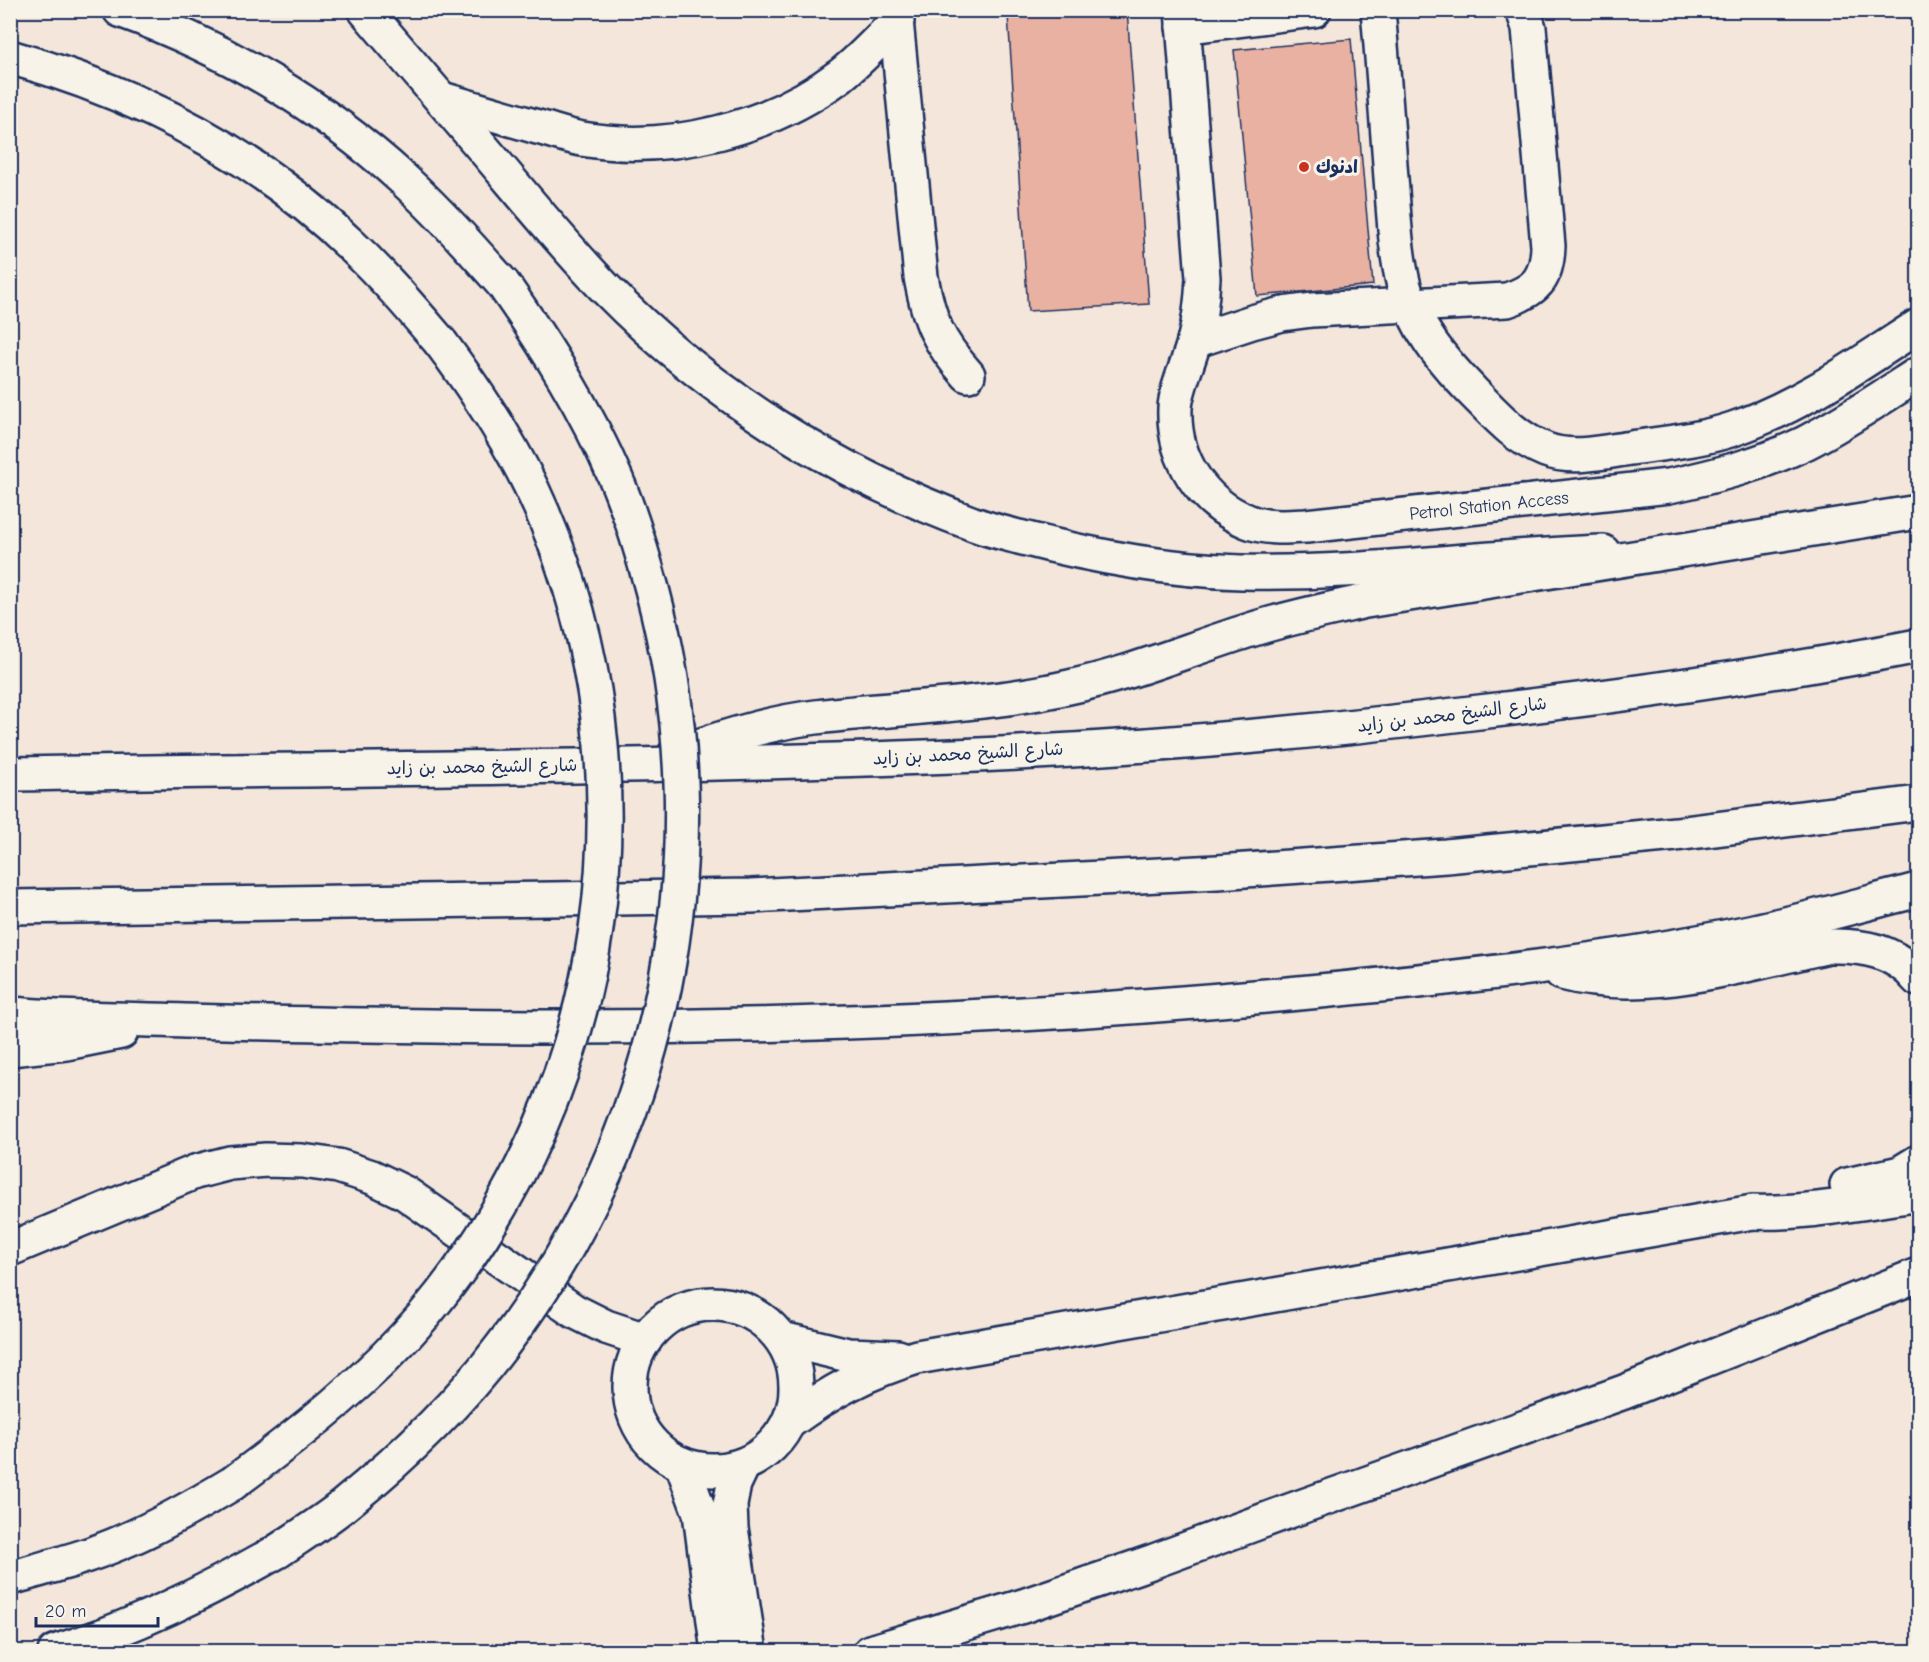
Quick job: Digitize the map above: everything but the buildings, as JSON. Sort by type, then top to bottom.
[{"type":"main road","points":[[55,1652],[157,1615],[219,1585],[278,1551],[341,1508],[399,1458],[453,1405],[502,1346],[545,1283],[584,1218],[616,1149],[642,1077],[662,1003],[675,928],[682,853],[682,777],[675,701],[662,626],[642,553],[617,482],[589,422],[546,346],[503,285],[448,222],[403,178],[346,131],[285,90],[222,54],[155,23],[120,10]]},
{"type":"main road","points":[[365,10],[549,226],[601,283],[672,350],[741,404],[815,451],[892,491],[974,524],[1060,548],[1149,564],[1238,572],[1328,572],[1610,551],[1664,553]]},
{"type":"main road","name":"Petrol Station Access","points":[[1314,10],[1183,19],[1203,278],[1201,310],[1175,406],[1176,435],[1185,463],[1200,488],[1222,508],[1248,522],[1277,528],[1670,486],[1715,476],[1760,462],[1803,444],[1845,421],[1918,374]]},
{"type":"main road","points":[[1378,10],[1398,256],[1411,306],[1430,342],[1449,366],[1507,426],[1526,441],[1548,451],[1572,455],[1596,454],[1703,437],[1788,408],[1918,326]]},
{"type":"main road","points":[[1194,342],[1282,314],[1311,310],[1507,300],[1525,294],[1539,282],[1547,265],[1548,246],[1529,28],[1523,10]]},
{"type":"main road","points":[[442,99],[581,139],[620,143],[698,138],[773,115],[808,97],[870,50],[896,16]]},
{"type":"main road","points":[[896,16],[921,277],[926,304],[935,331],[949,355],[968,375]]},
{"type":"main road","points":[[10,57],[64,73],[127,97],[187,127],[245,162],[299,200],[350,244],[398,291],[441,343],[480,396],[514,452],[542,511],[565,573],[584,635],[596,699],[603,764],[605,830],[601,895],[591,960],[577,1024],[557,1087],[501,1205],[465,1260],[425,1313],[381,1362],[333,1407],[233,1483],[180,1515],[123,1542],[65,1563],[10,1578]]},
{"type":"main road","points":[[647,764],[726,737],[776,724],[1008,699],[1069,687],[1134,670],[1286,619],[1366,601],[1918,512]]},
{"type":"main road","name":"شارع الشيخ محمد بن زايد","points":[[10,774],[647,764],[939,756],[1151,744],[1372,725],[1594,699],[1815,666],[1918,646]]},
{"type":"main road","points":[[10,908],[751,896],[1217,872],[1446,856],[1664,835],[1918,803]]},
{"type":"main road","points":[[10,1014],[412,1026],[606,1028],[903,1020],[1052,1013],[1226,1000],[1400,983],[1537,966],[1663,948],[1752,932],[1918,890]]},
{"type":"main road","points":[[1537,966],[1611,981],[1649,981],[1686,976],[1829,946],[1852,946],[1874,949],[1895,958],[1918,979]]},
{"type":"main road","points":[[10,1049],[66,1043],[114,1034],[160,1020]]},
{"type":"main road","points":[[10,1249],[195,1172],[230,1163],[266,1160],[311,1162],[338,1166],[361,1173],[405,1192],[574,1311],[606,1327],[645,1340]]},
{"type":"main road","points":[[1753,1212],[1796,1197],[1900,1173],[1918,1162]]},
{"type":"main road","points":[[789,1422],[818,1400],[849,1382],[883,1367],[918,1357],[1753,1212],[1800,1211],[1908,1196],[1918,1192]]},
{"type":"main road","points":[[870,1652],[1023,1606],[1155,1561],[1624,1392],[1918,1275]]},
{"type":"main road","points":[[713,1304],[732,1306],[752,1313],[768,1324],[782,1339],[792,1358],[797,1379],[796,1401],[789,1422],[778,1440],[762,1455],[743,1465],[723,1470],[702,1470],[682,1464],[661,1452],[644,1434],[633,1411],[630,1386],[632,1370],[645,1340],[658,1325],[674,1314],[693,1306],[713,1304]]},
{"type":"main road","points":[[782,1339],[848,1355],[918,1357]]},
{"type":"main road","points":[[682,1464],[700,1512],[718,1652]]},
{"type":"main road","points":[[743,1465],[734,1484],[730,1505],[730,1528],[750,1652]]},
{"type":"place","name":"ادنوك","points":[[1304,167]]}]
